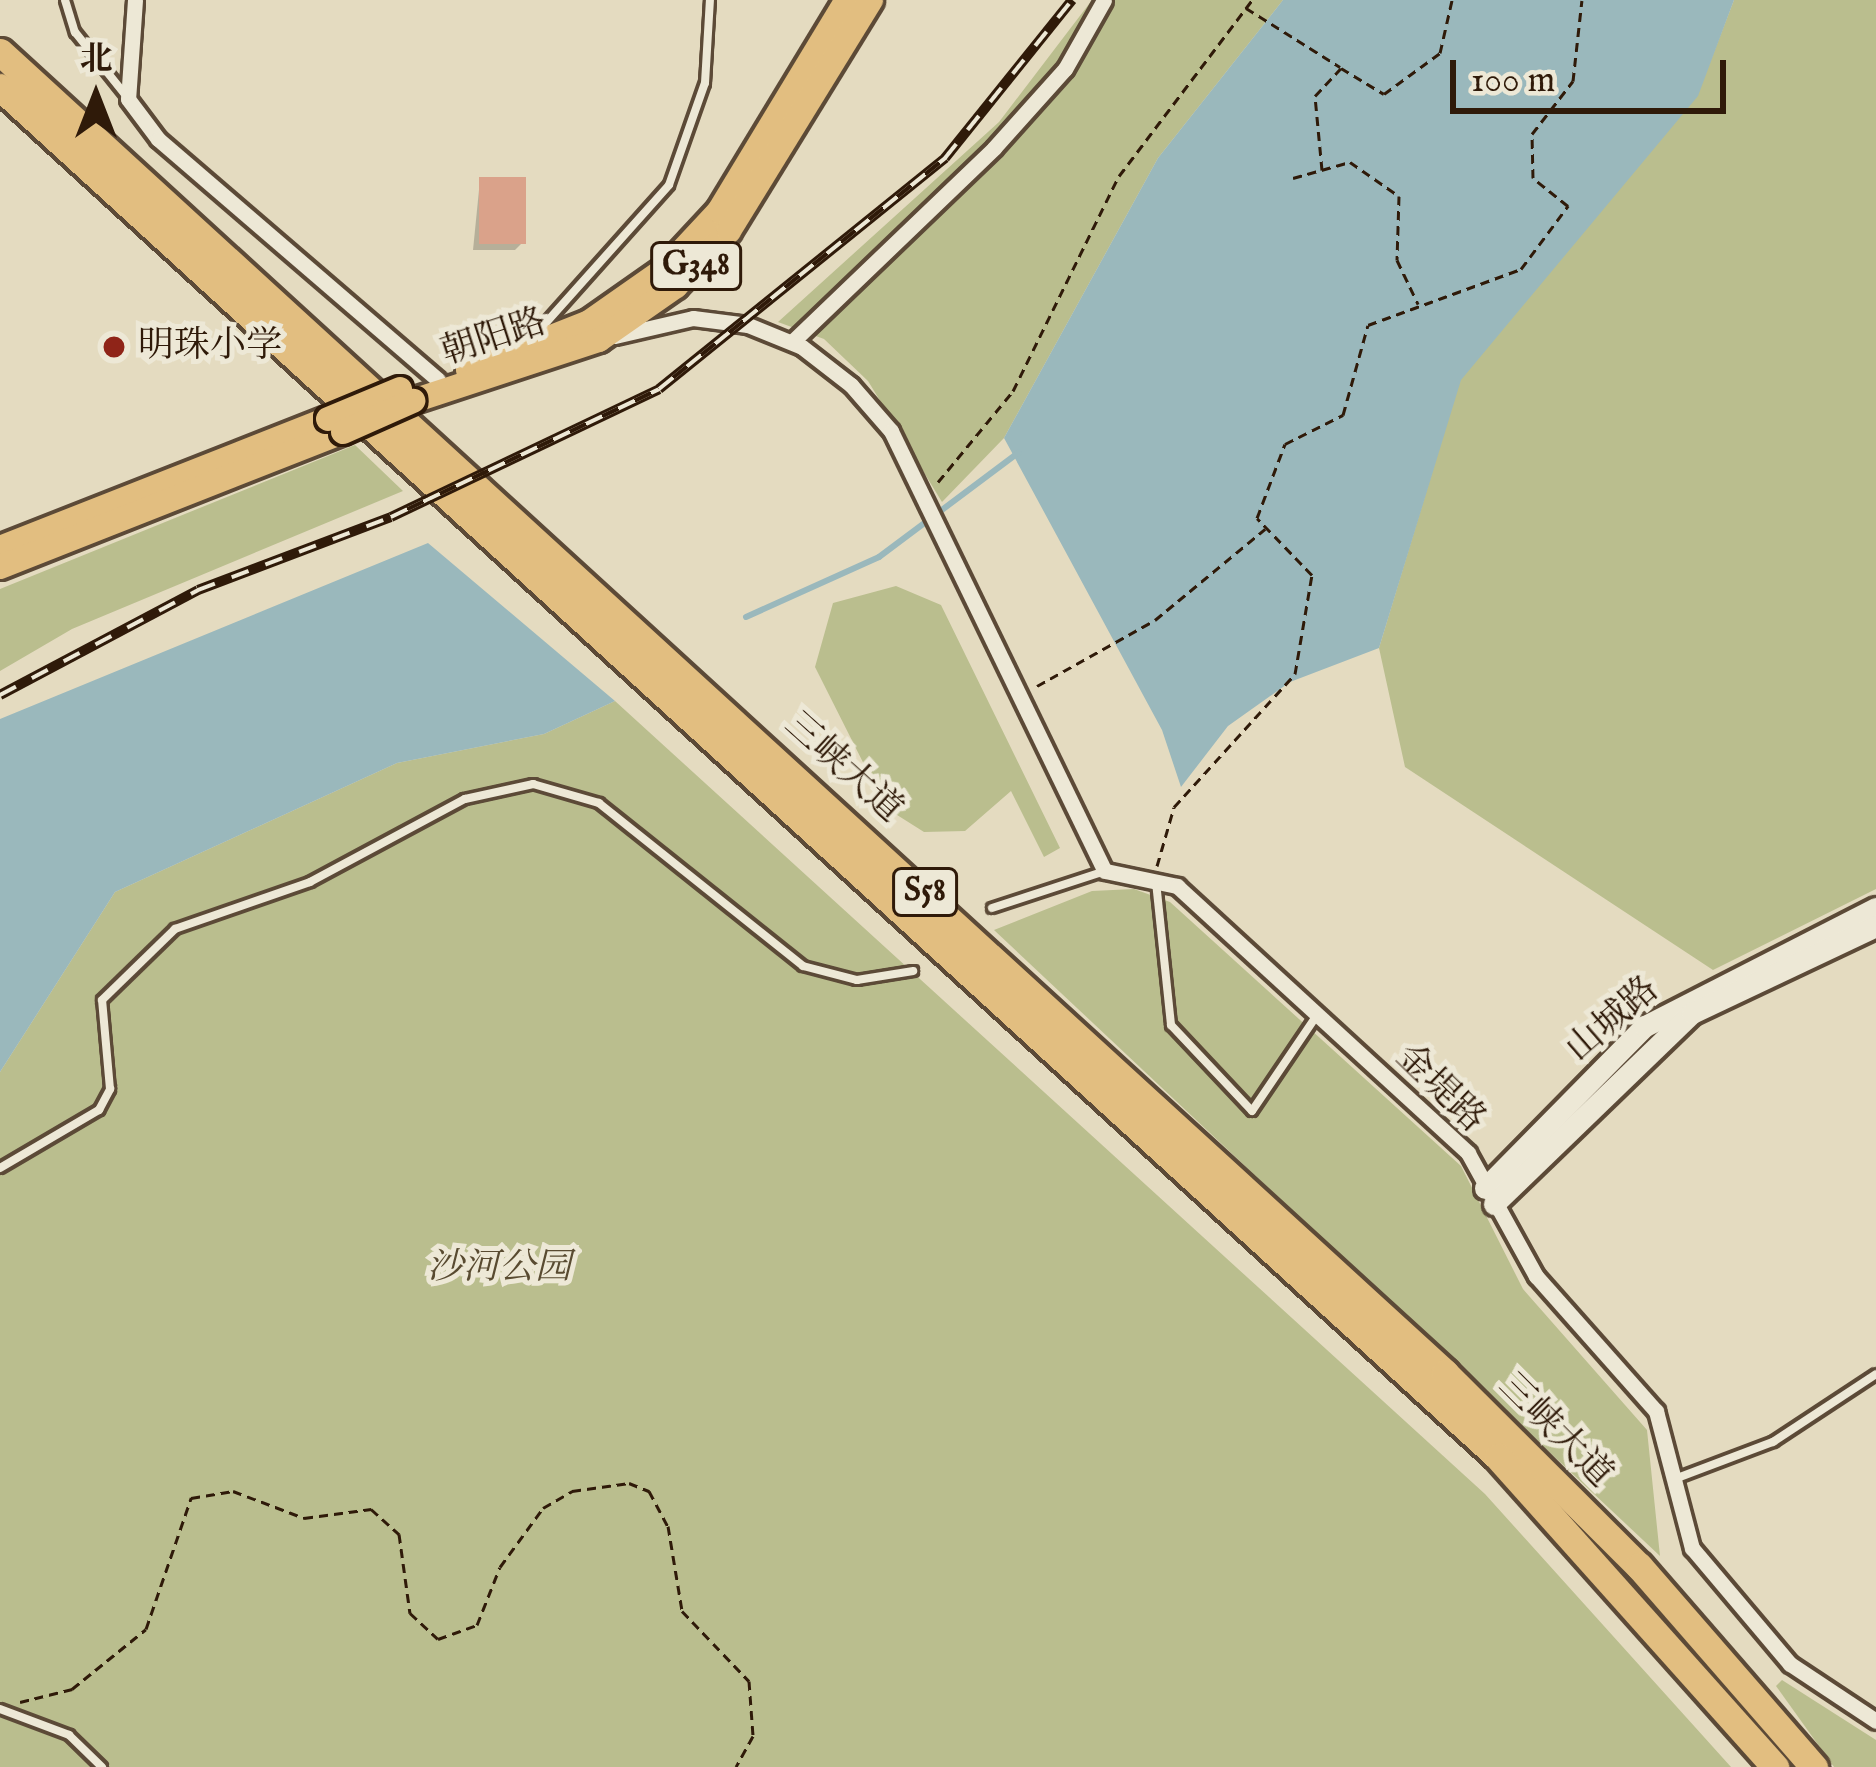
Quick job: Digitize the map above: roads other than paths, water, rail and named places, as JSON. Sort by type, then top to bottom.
[{"type":"highway","name":"三峡大道","points":[[0,52],[1493,1419],[1814,1767]]},
{"type":"highway","name":"三峡大道","points":[[0,88],[1498,1457],[1775,1767]]},
{"type":"main road","name":"朝阳路","points":[[0,567],[438,380],[517,354],[666,268],[718,211],[848,0]]},
{"type":"main road","name":"朝阳路","points":[[406,395],[599,340],[676,286],[729,231],[871,0]]},
{"type":"main road","name":"朝阳路","points":[[0,548],[335,426]]},
{"type":"street","points":[[135,0],[128,99],[158,139],[438,380]]},
{"type":"street","points":[[792,342],[994,148],[1065,69],[1103,0]]},
{"type":"street","points":[[599,340],[693,318],[792,342],[891,431],[1105,871],[1155,874]]},
{"type":"street","name":"金堤路","points":[[1155,874],[1468,1154],[1536,1276],[1656,1411],[1692,1548],[1709,1572],[1790,1664],[1876,1721]]},
{"type":"street","name":"山城路","points":[[1490,1196],[1645,1026],[1876,908]]},
{"type":"street","name":"山城路","points":[[1490,1196],[1692,1012],[1876,926]]},
{"type":"lane","points":[[64,0],[75,32],[128,99]]},
{"type":"lane","points":[[517,354],[669,185],[705,83],[710,0]]},
{"type":"lane","points":[[0,1168],[99,1110],[110,1089],[102,1000],[175,929],[310,882],[465,800],[533,784],[599,803],[802,966],[857,980],[913,971]]},
{"type":"lane","points":[[992,908],[1105,871]]},
{"type":"lane","points":[[1155,874],[1171,1025],[1252,1112],[1317,1015]]},
{"type":"lane","points":[[1677,1478],[1773,1442],[1876,1374]]},
{"type":"lane","points":[[0,1706],[69,1735],[102,1767]]},
{"type":"water","points":[[1283,0],[1734,0],[1698,96],[1461,380],[1379,648],[1290,682],[1228,726],[1181,787],[1162,730],[1004,438],[1158,158]]},
{"type":"water","points":[[428,543],[615,701],[544,734],[397,763],[115,892],[0,1072],[0,719]]},
{"type":"waterway","points":[[746,617],[879,557],[1018,453]]},
{"type":"railway","points":[[0,695],[198,590],[391,517],[659,389],[945,158],[1072,0]]},
{"type":"place","name":"明珠小学","points":[[114,347]]},
{"type":"park label","name":"沙河公园","points":[[499,1269]]}]
